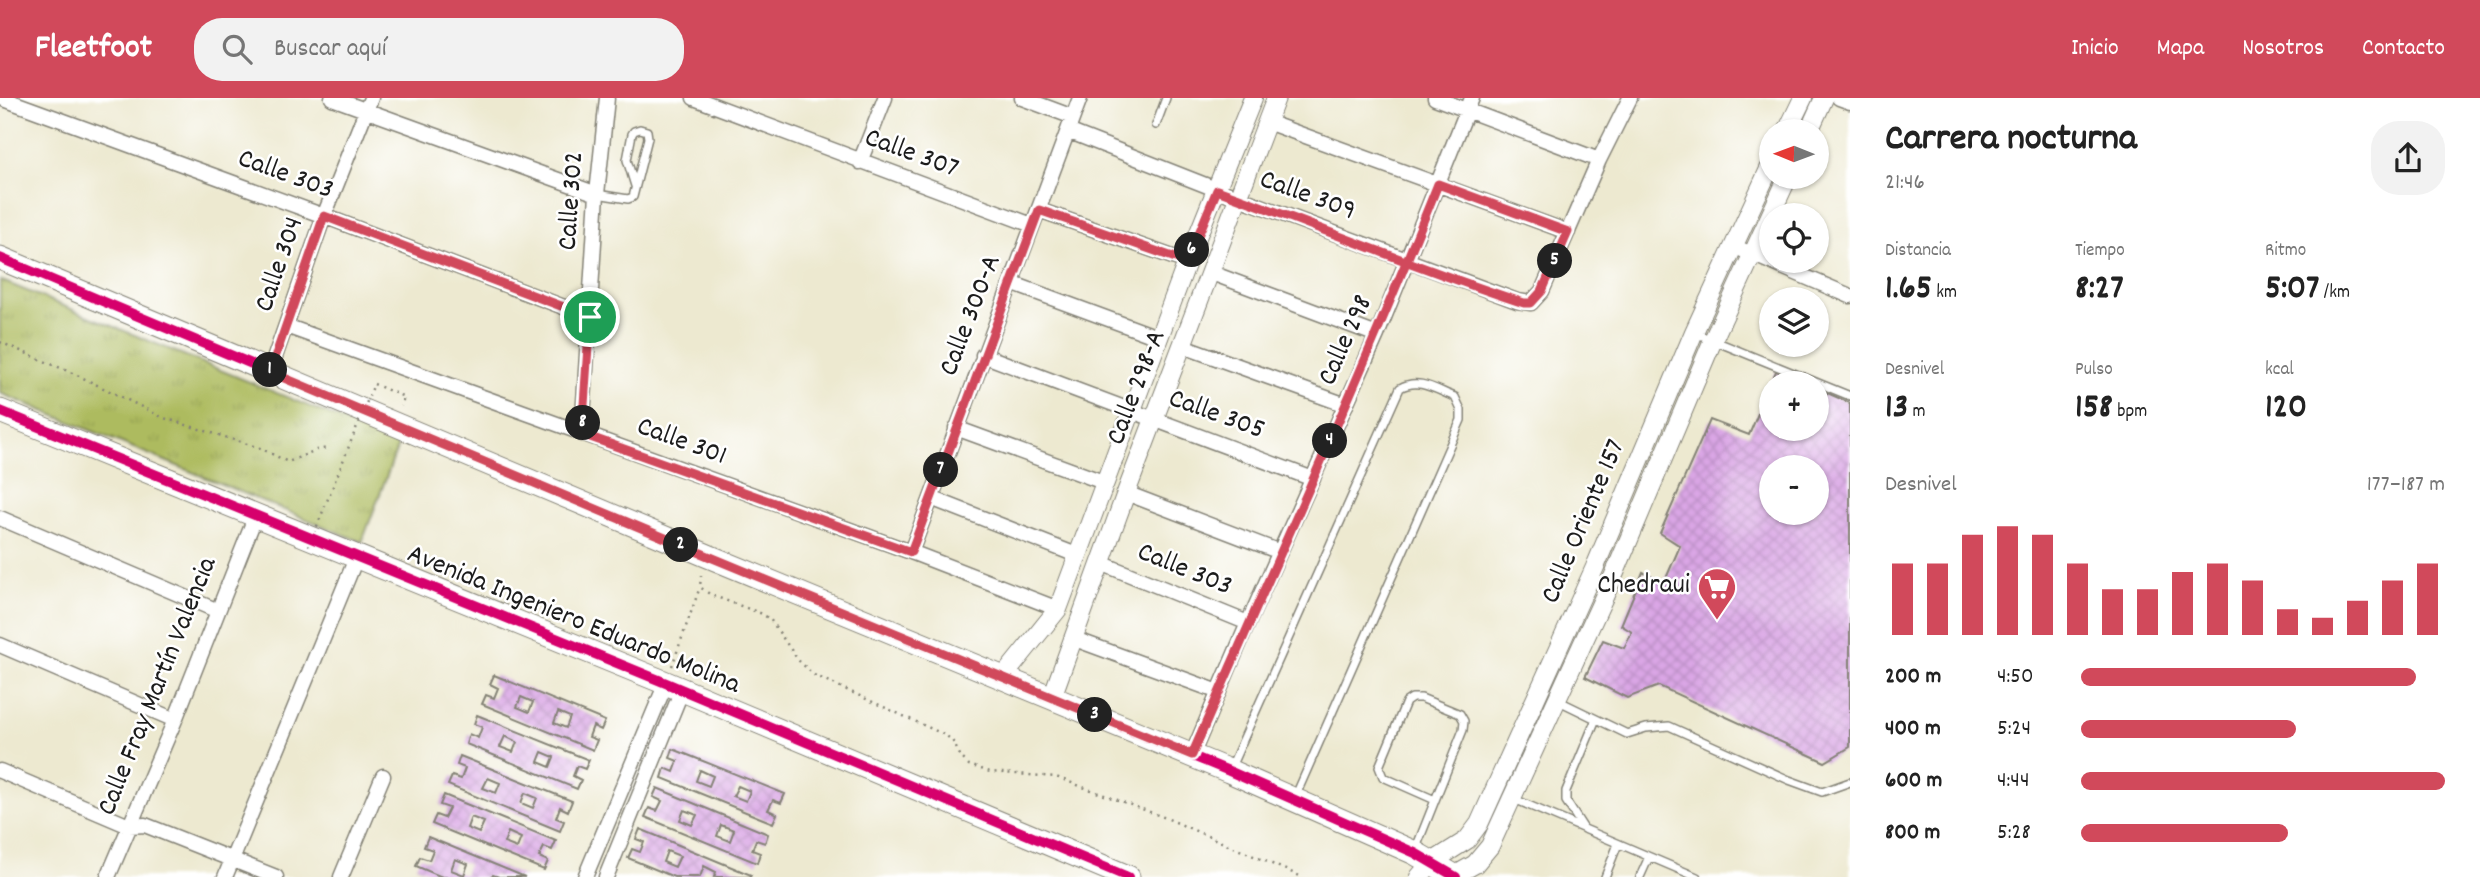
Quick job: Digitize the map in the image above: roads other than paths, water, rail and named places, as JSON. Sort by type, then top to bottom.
[{"type":"main road","points":[[0,258],[708,556],[1192,755],[1294,799],[1422,864],[1454,876]]},
{"type":"main road","name":"Avenida Ingeniero Eduardo Molina","points":[[0,411],[357,556],[1128,877]]},
{"type":"street","name":"Calle 303","points":[[1,98],[590,317]]},
{"type":"street","points":[[332,98],[369,104],[597,194]]},
{"type":"street","name":"Calle 302","points":[[582,434],[597,194],[607,98]]},
{"type":"street","name":"Calle 307","points":[[694,98],[1032,225]]},
{"type":"street","points":[[860,162],[885,98]]},
{"type":"street","points":[[1022,98],[1073,117]]},
{"type":"street","name":"Calle 300-A","points":[[911,552],[1080,98]]},
{"type":"street","name":"Calle 298-A","points":[[1004,676],[1058,609],[1187,262],[1253,98]]},
{"type":"street","name":"Calle 298-A","points":[[1052,697],[1126,493],[1276,98]]},
{"type":"street","points":[[1435,98],[1469,104],[1599,160]]},
{"type":"street","points":[[1267,122],[1568,232],[1630,98]]},
{"type":"street","points":[[1792,119],[1802,98]]},
{"type":"street","points":[[1814,119],[1824,98]]},
{"type":"street","points":[[1839,98],[1850,102]]},
{"type":"street","name":"Calle 304","points":[[270,372],[324,216],[369,104]]},
{"type":"street","name":"Calle 298","points":[[1192,755],[1377,335],[1469,104]]},
{"type":"street","name":"Calle 309","points":[[1068,131],[1217,190],[1517,301],[1531,303],[1542,291],[1568,232]]},
{"type":"street","name":"Calle Oriente 157","points":[[1422,864],[1467,839],[1479,824],[1595,567],[1694,332],[1760,189]]},
{"type":"street","name":"Calle Oriente 157","points":[[1454,876],[1475,864],[1490,846],[1614,575],[1713,341],[1782,189]]},
{"type":"street","points":[[1039,210],[1187,262]]},
{"type":"street","points":[[1733,246],[1850,296]]},
{"type":"street","points":[[1209,272],[1377,335]]},
{"type":"street","points":[[1011,283],[1160,338]]},
{"type":"street","name":"Calle 301","points":[[286,326],[911,552],[1058,609]]},
{"type":"street","points":[[1183,346],[1346,405]]},
{"type":"street","name":"Calle 305","points":[[983,355],[1313,479]]},
{"type":"street","points":[[956,428],[1106,483]]},
{"type":"street","points":[[1126,493],[1280,552]]},
{"type":"street","points":[[931,498],[1079,556]]},
{"type":"street","name":"Calle Fray Martín Valencia","points":[[107,877],[175,720],[256,515]]},
{"type":"street","points":[[0,518],[218,611]]},
{"type":"street","points":[[225,877],[357,556]]},
{"type":"street","name":"Calle 303","points":[[1101,563],[1248,623]]},
{"type":"street","points":[[1595,567],[1614,575]]},
{"type":"street","points":[[1072,638],[1219,692]]},
{"type":"street","points":[[0,645],[175,720]]},
{"type":"street","points":[[585,877],[642,735],[674,687]]},
{"type":"street","points":[[606,877],[674,687]]},
{"type":"street","points":[[0,771],[130,826],[145,825],[276,877]]},
{"type":"street","points":[[341,877],[383,776]]},
{"type":"lane","points":[[1156,125],[1166,98]]},
{"type":"lane","points":[[597,194],[631,199],[635,186],[648,138],[647,131],[640,129],[632,134],[628,160],[635,186]]},
{"type":"lane","points":[[1694,332],[1850,396]]},
{"type":"lane","points":[[1229,771],[1400,388],[1418,382],[1455,397],[1461,410],[1461,420],[1294,799]]},
{"type":"lane","points":[[1422,864],[1436,800],[1464,721],[1460,714],[1421,698],[1412,698],[1406,702],[1379,772],[1382,777],[1436,800]]},
{"type":"lane","points":[[1557,700],[1628,734],[1646,728],[1669,726],[1822,792],[1850,782]]},
{"type":"lane","points":[[1584,829],[1566,801],[1566,792],[1596,719]]},
{"type":"lane","points":[[1512,798],[1697,877]]},
{"type":"lane","points":[[1605,877],[1618,844]]},
{"type":"lane","points":[[1640,877],[1649,857]]},
{"type":"lane","points":[[1675,877],[1679,869]]},
{"type":"place","name":"Chedraui","points":[[1717,621]]}]
